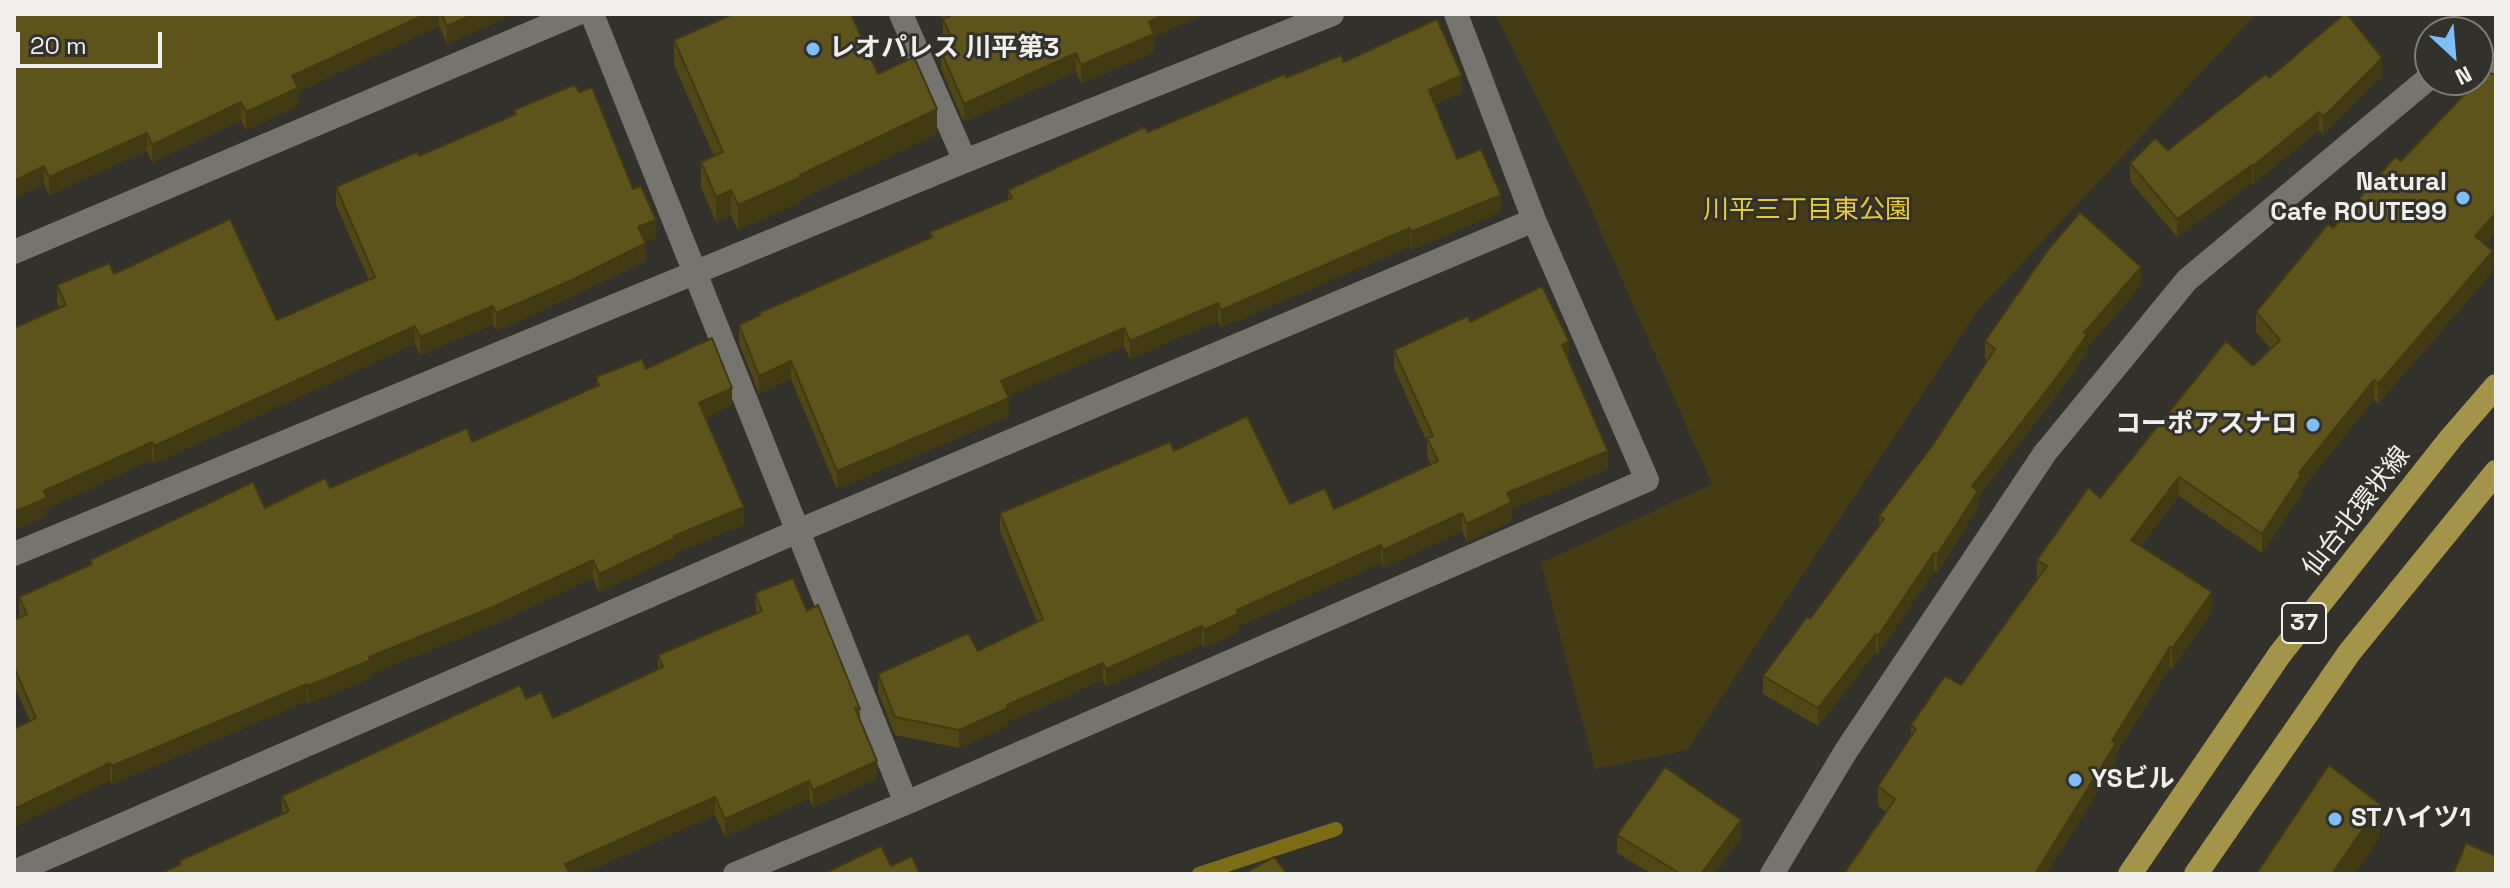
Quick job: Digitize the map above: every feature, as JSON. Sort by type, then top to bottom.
[{"type":"main road","name":"仙台北環状線","points":[[2130,874],[2280,654],[2451,438],[2496,386]]},
{"type":"main road","name":"37","points":[[2196,874],[2349,653],[2496,472]]},
{"type":"street","points":[[14,252],[576,14]]},
{"type":"street","points":[[592,14],[906,803]]},
{"type":"street","points":[[901,14],[965,161]]},
{"type":"street","points":[[14,554],[965,161],[1332,14]]},
{"type":"street","points":[[735,874],[906,803],[1647,480],[1534,220],[1456,14]]},
{"type":"street","points":[[1772,874],[1846,751],[2045,453],[2187,280],[2414,90]]},
{"type":"street","points":[[14,872],[798,531],[1534,220]]},
{"type":"green space","name":"川平三丁目東公園","points":[[1496,14],[2256,14],[1977,311],[1687,750],[1595,769],[1541,563],[1712,484],[1587,200]]},
{"type":"building","points":[[14,14],[426,14],[292,76],[298,88],[246,112],[241,102],[152,145],[147,133],[49,177],[44,166],[14,181]]},
{"type":"building","points":[[441,14],[474,14],[447,26]]},
{"type":"building","points":[[733,14],[851,14],[878,74],[914,57],[937,109],[738,205],[731,190],[716,197],[701,162],[723,152],[674,40]]},
{"type":"building","points":[[949,14],[1166,14],[1149,22],[1154,34],[1081,65],[1076,53],[964,104],[941,51],[955,45],[943,19]]},
{"type":"building","points":[[2344,14],[2382,58],[2323,117],[2319,112],[2253,166],[2177,219],[2130,163],[2155,138],[2168,150],[2266,74],[2269,78]]},
{"type":"building","points":[[1437,19],[1462,75],[1429,90],[1457,159],[1481,149],[1501,195],[1411,232],[1410,228],[1221,310],[1218,303],[1130,341],[1124,328],[1001,381],[1009,398],[837,471],[791,361],[759,376],[739,325],[759,313],[932,237],[930,232],[1012,198],[1008,190],[1145,127],[1148,132],[1285,74],[1286,78],[1341,55],[1344,62]]},
{"type":"building","points":[[2496,75],[2496,213],[2475,236],[2493,251],[2378,384],[2374,380],[2299,473],[2301,475],[2262,534],[2179,477],[2131,540],[2212,592],[2172,649],[2170,647],[2112,741],[2116,743],[2035,874],[1844,874],[1895,799],[1878,786],[1916,729],[1911,725],[1945,676],[1961,685],[2047,566],[2037,560],[2089,487],[2100,498],[2226,341],[2253,366],[2280,340],[2256,312],[2328,224],[2333,228],[2395,157],[2401,161],[2463,96],[2494,96]]},
{"type":"building","points":[[574,85],[580,92],[592,87],[633,189],[641,186],[656,220],[638,227],[646,243],[496,313],[493,306],[420,337],[415,326],[154,446],[152,442],[44,491],[47,498],[14,512],[14,328],[66,305],[57,285],[109,263],[114,274],[230,219],[277,320],[375,277],[336,187],[417,152],[419,156]]},
{"type":"building","points":[[2080,212],[2141,267],[2084,333],[2087,335],[2057,377],[1972,486],[1978,491],[1937,555],[1934,553],[1878,636],[1876,634],[1818,708],[1763,676],[1807,617],[1810,619],[1884,519],[1879,516],[1932,446],[1995,349],[1985,341],[2048,250]]},
{"type":"building","points":[[1542,286],[1569,341],[1562,345],[1608,451],[1507,493],[1512,502],[1467,524],[1462,513],[1383,550],[1381,545],[1237,610],[1238,614],[1204,630],[1202,626],[1106,669],[1103,663],[1007,705],[1008,708],[959,730],[895,717],[878,674],[968,633],[978,651],[1043,619],[1000,513],[1170,442],[1174,451],[1247,416],[1290,504],[1325,488],[1334,509],[1438,461],[1427,438],[1433,436],[1394,350],[1468,316],[1470,322]]},
{"type":"building","points":[[712,338],[732,388],[699,403],[744,507],[674,536],[599,574],[593,560],[493,607],[369,657],[371,660],[112,766],[110,763],[14,809],[14,729],[36,718],[14,667],[14,620],[27,614],[19,597],[92,564],[90,560],[253,482],[265,508],[325,478],[330,488],[467,428],[472,442],[599,385],[596,377],[642,359],[646,369]]},
{"type":"building","points":[[793,578],[807,611],[818,605],[860,709],[855,708],[877,761],[813,790],[809,781],[725,819],[715,797],[565,864],[570,874],[159,874],[181,864],[179,861],[289,811],[282,796],[520,685],[526,699],[541,692],[553,718],[663,667],[658,655],[762,611],[755,593]]},
{"type":"building","points":[[2329,765],[2380,804],[2332,874],[2256,874]]},
{"type":"building","points":[[1665,767],[1741,820],[1701,874],[1681,874],[1617,835]]},
{"type":"building","points":[[2466,843],[2496,856],[2496,874],[2453,874]]},
{"type":"building","points":[[881,846],[891,866],[912,856],[920,874],[823,874]]},
{"type":"building","points":[[1274,857],[1287,874],[1243,874]]},
{"type":"waterway","points":[[1199,874],[1336,829]]},
{"type":"place","name":"レオパレス 川平第3","points":[[813,49]]},
{"type":"place","name":"Natural Cafe ROUTE99","points":[[2463,198]]},
{"type":"place","name":"コーポアスナロ","points":[[2313,425]]},
{"type":"place","name":"YSビル","points":[[2075,780]]},
{"type":"place","name":"STハイツ1","points":[[2335,819]]}]
